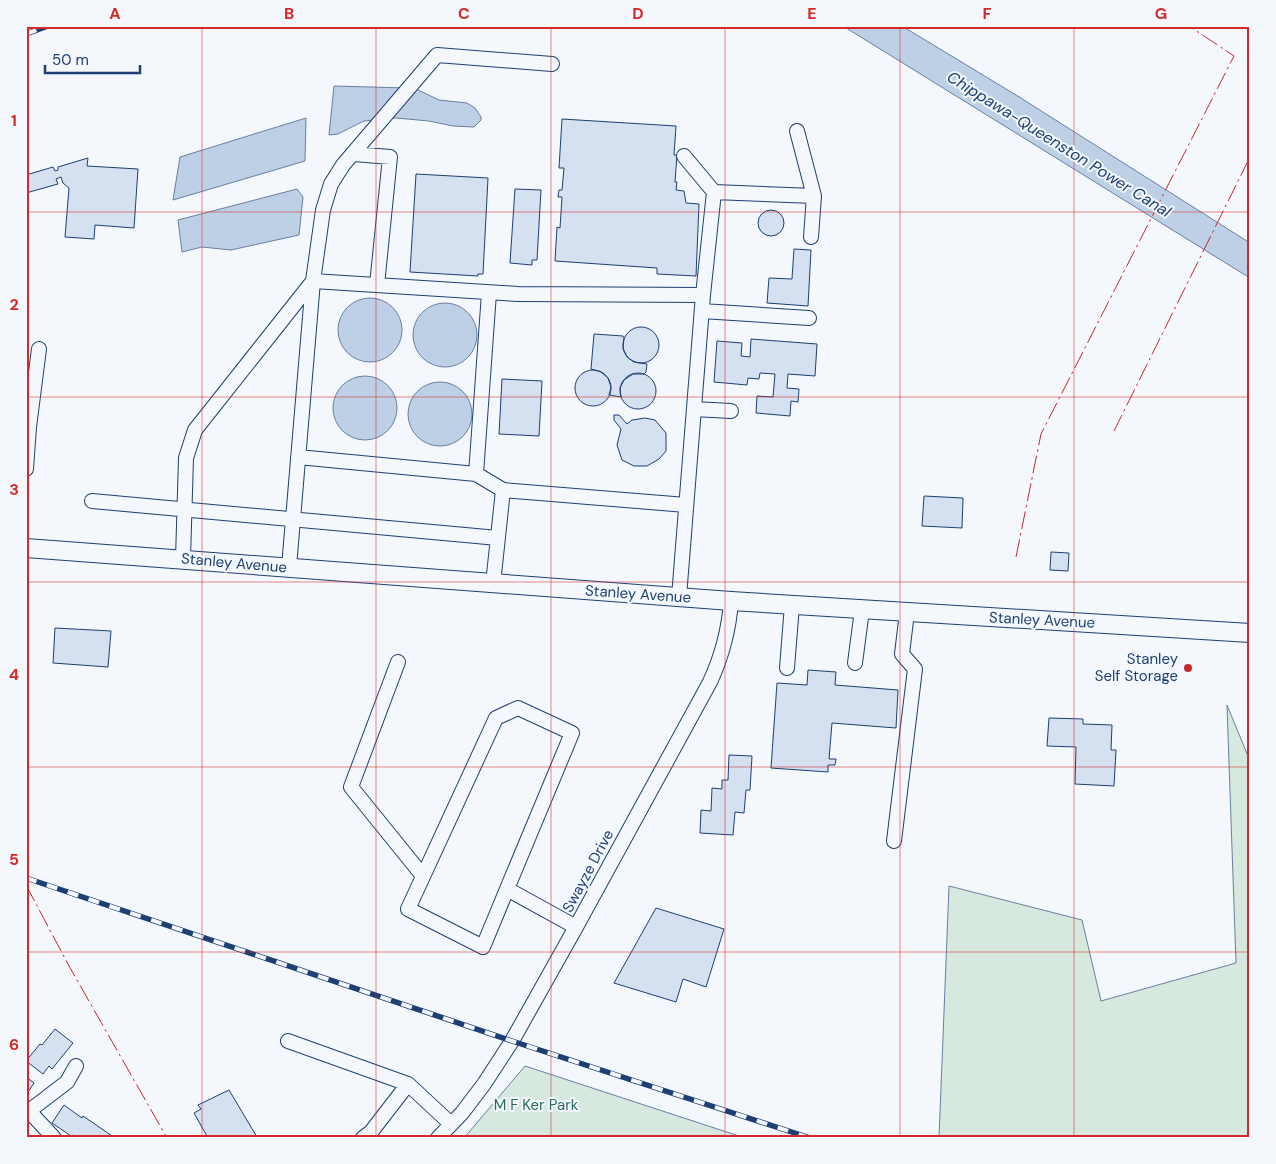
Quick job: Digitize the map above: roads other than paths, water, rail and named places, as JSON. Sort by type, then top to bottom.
[{"type":"main road","name":"Stanley Avenue","points":[[26,548],[731,601],[1250,633]]},
{"type":"street","points":[[289,567],[313,281],[323,210],[331,184],[343,165],[437,55],[552,64]]},
{"type":"street","points":[[797,131],[814,196],[811,237]]},
{"type":"street","points":[[354,154],[390,157],[377,285]]},
{"type":"street","points":[[679,597],[703,295],[714,192],[684,156]]},
{"type":"street","points":[[714,192],[814,196]]},
{"type":"street","points":[[313,281],[489,293],[703,295]]},
{"type":"street","points":[[183,559],[186,458],[195,430],[313,281]]},
{"type":"street","points":[[476,474],[489,293]]},
{"type":"street","points":[[702,311],[809,318]]},
{"type":"street","points":[[26,469],[28,427],[39,349]]},
{"type":"street","points":[[694,409],[731,411]]},
{"type":"street","points":[[298,457],[476,474],[503,490],[686,505]]},
{"type":"street","points":[[493,584],[503,490]]},
{"type":"street","points":[[92,501],[498,538]]},
{"type":"street","name":"Swayze Drive","points":[[438,1138],[484,1084],[512,1041],[710,682],[720,660],[724,645],[731,601]]},
{"type":"street","points":[[786,668],[792,605]]},
{"type":"street","points":[[855,663],[862,610]]},
{"type":"street","points":[[894,841],[915,669],[902,654],[906,612]]},
{"type":"street","points":[[398,662],[351,787],[424,876]]},
{"type":"street","points":[[518,708],[572,733],[507,890],[483,947],[408,908],[496,718],[518,708]]},
{"type":"street","points":[[507,890],[576,927]]},
{"type":"street","points":[[288,1041],[408,1084],[451,1124]]},
{"type":"street","points":[[54,1138],[29,1111],[66,1082],[76,1066]]},
{"type":"street","points":[[363,1138],[371,1132],[408,1084]]},
{"type":"water","name":"Chippawa-Queenston Power Canal","points":[[843,26],[902,26],[1016,95],[1250,243],[1250,278]]},
{"type":"water","points":[[334,86],[412,87],[439,100],[467,103],[475,108],[481,120],[474,127],[396,118],[364,121],[338,134],[329,135]]},
{"type":"water","points":[[306,118],[305,161],[173,200],[180,157]]},
{"type":"water","points":[[297,189],[303,197],[299,235],[231,250],[202,247],[182,252],[178,220]]},
{"type":"water","points":[[364,298],[376,298],[393,307],[400,318],[402,330],[400,342],[393,353],[376,362],[364,362],[352,357],[343,348],[338,336],[338,324],[343,312],[352,303]]},
{"type":"water","points":[[439,303],[451,303],[468,312],[475,323],[477,335],[475,347],[468,358],[451,367],[439,367],[427,362],[418,353],[413,341],[413,329],[418,317],[427,308]]},
{"type":"water","points":[[359,376],[371,376],[388,385],[395,396],[397,408],[395,420],[388,431],[371,440],[359,440],[347,435],[338,426],[333,414],[333,402],[338,390],[347,381]]},
{"type":"water","points":[[434,382],[446,382],[463,391],[470,402],[472,414],[470,426],[463,437],[446,446],[434,446],[422,441],[413,432],[408,420],[408,408],[413,396],[422,387]]},
{"type":"railway","points":[[26,34],[48,26]]},
{"type":"railway","points":[[26,878],[512,1041],[810,1138]]},
{"type":"place","name":"Stanley Self Storage","points":[[1188,668]]},
{"type":"park label","name":"M F Ker Park","points":[[536,1105]]}]
